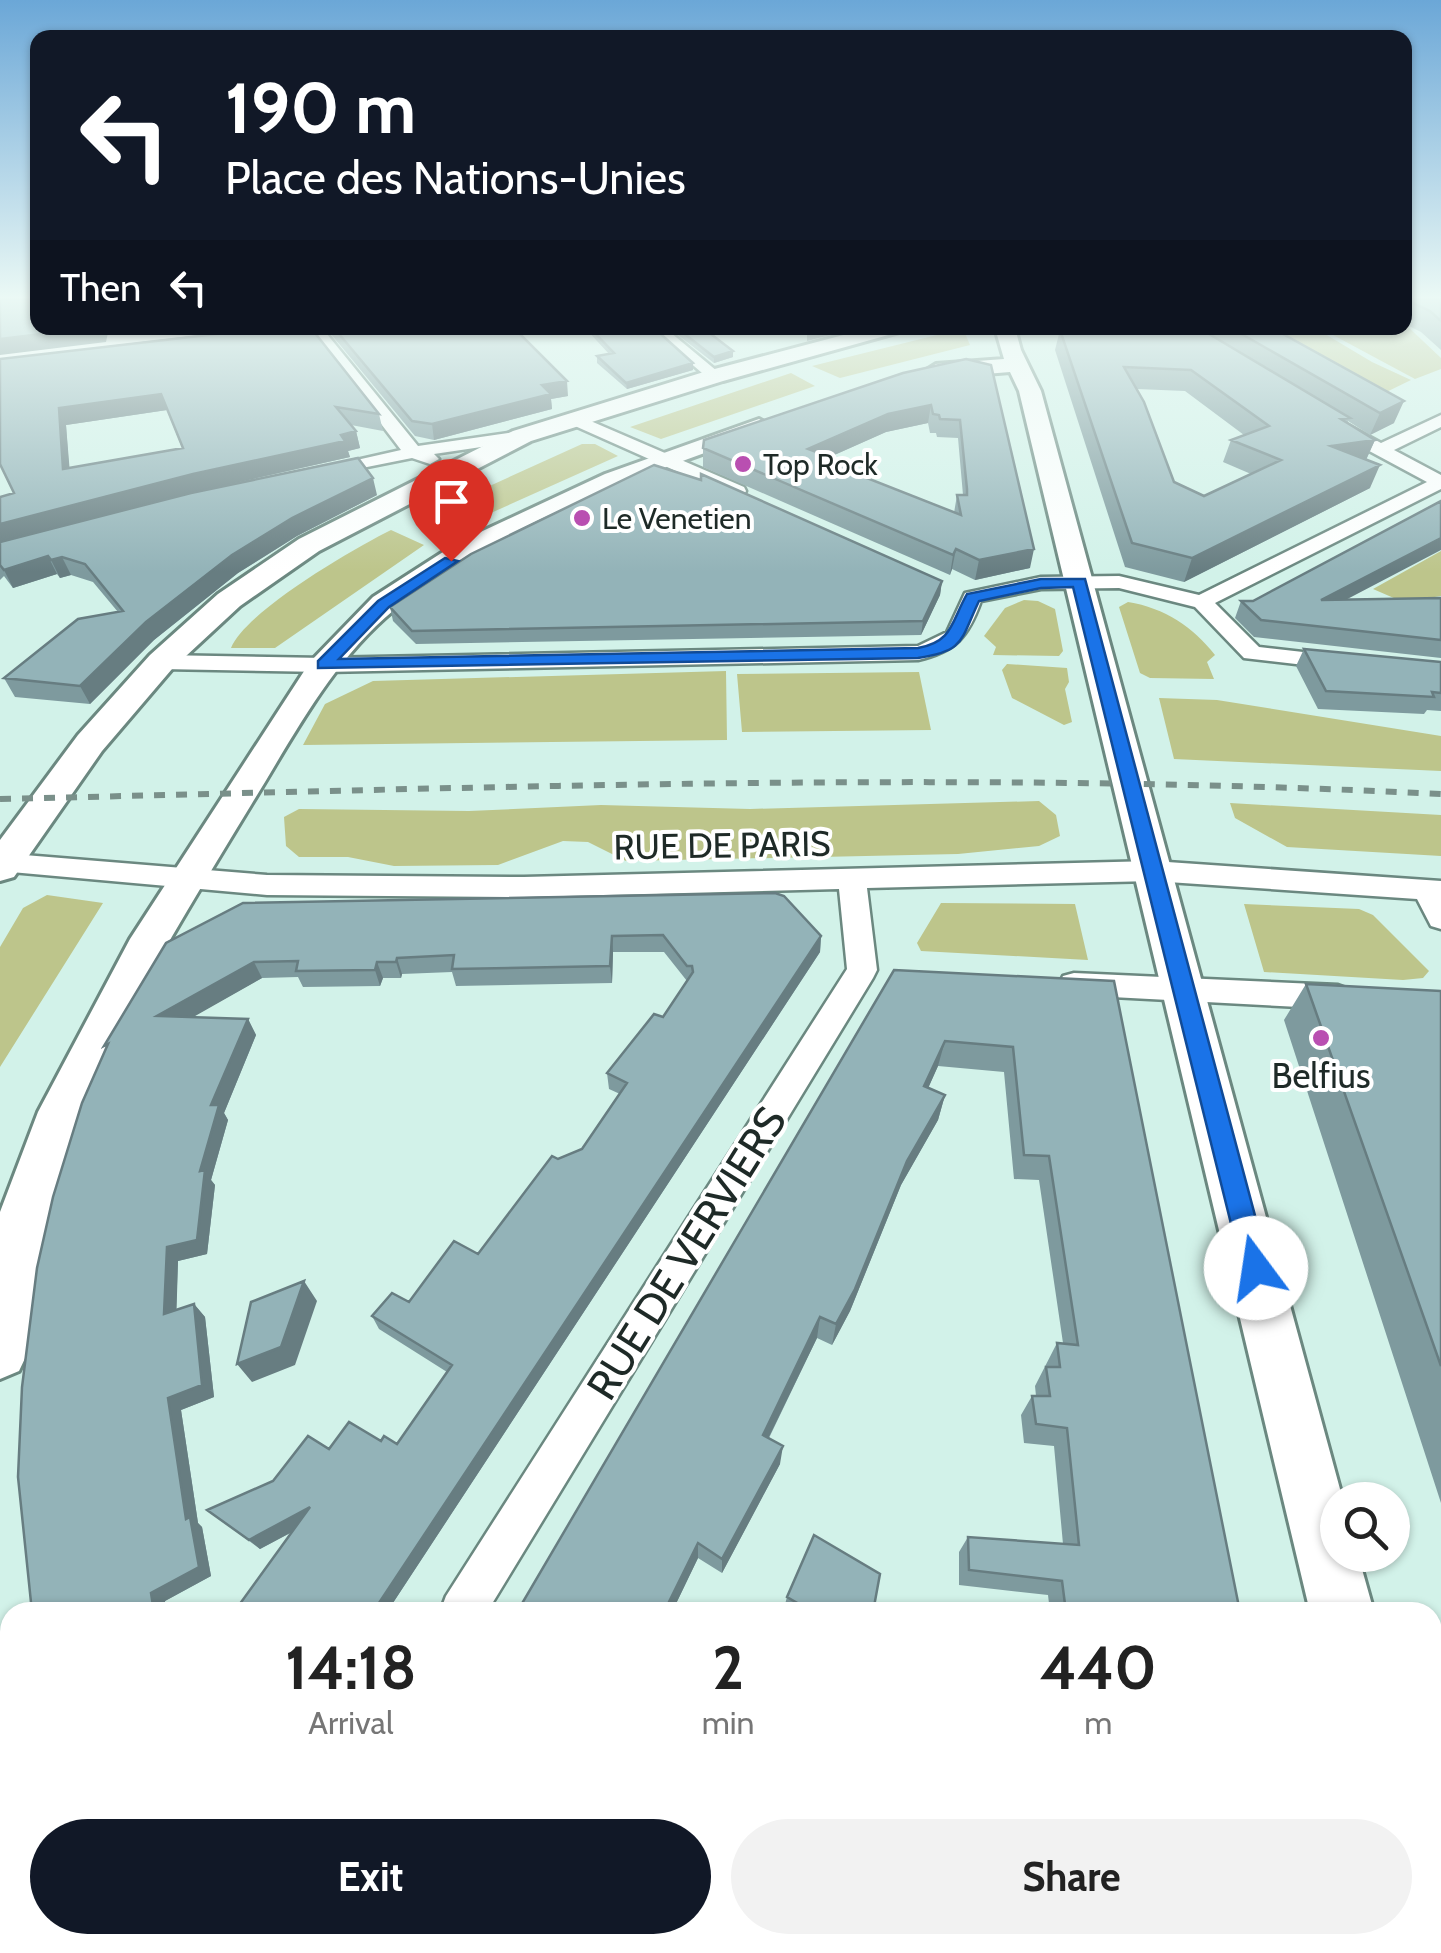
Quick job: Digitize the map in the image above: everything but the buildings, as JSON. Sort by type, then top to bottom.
[{"type":"street","points":[[360,390],[414,452],[437,462],[444,477]]},
{"type":"street","points":[[1,864],[90,744],[161,662],[229,600],[309,546],[522,436],[667,390]]},
{"type":"street","points":[[1028,390],[1339,1602]]},
{"type":"street","points":[[572,418],[756,500]]},
{"type":"street","points":[[1378,451],[1441,420]]},
{"type":"street","points":[[0,1352],[20,1226],[59,1117],[106,1023],[187,880],[324,664],[355,630],[420,577],[512,528],[666,460],[773,421]]},
{"type":"street","points":[[1328,421],[1441,482]]},
{"type":"street","points":[[300,478],[414,452],[522,436]]},
{"type":"street","points":[[1202,602],[1441,482]]},
{"type":"street","points":[[950,588],[972,598],[1041,584],[1119,582],[1202,602],[1252,653],[1368,664]]},
{"type":"street","points":[[161,662],[324,664],[918,653],[944,649],[972,598]]},
{"type":"street","name":"RUE DE PARIS","points":[[1,864],[267,885],[524,886],[1153,871],[1434,890]]},
{"type":"street","points":[[852,880],[862,970],[901,973]]},
{"type":"street","points":[[1434,890],[1441,919]]},
{"type":"street","name":"RUE DE VERVIERS","points":[[468,1602],[862,970]]},
{"type":"street","points":[[1039,982],[1362,998]]},
{"type":"green space","points":[[740,390],[803,390],[661,439],[630,427]]},
{"type":"green space","points":[[1356,390],[1390,390],[1372,399]]},
{"type":"green space","points":[[582,444],[595,444],[618,456],[453,530],[419,518]]},
{"type":"green space","points":[[391,530],[424,545],[275,648],[231,648],[241,633],[278,599]]},
{"type":"green space","points":[[1441,551],[1441,596],[1403,602],[1373,589]]},
{"type":"green space","points":[[1024,600],[1055,609],[1063,651],[1059,656],[993,655],[996,647],[984,636],[1005,608]]},
{"type":"green space","points":[[1128,602],[1166,614],[1197,636],[1215,655],[1207,662],[1214,679],[1150,678],[1140,673],[1119,607]]},
{"type":"green space","points":[[1007,664],[1067,668],[1069,682],[1065,689],[1072,722],[1064,725],[1012,698],[1002,670]]},
{"type":"green space","points":[[726,671],[727,740],[303,745],[325,704],[373,681]]},
{"type":"green space","points":[[919,672],[931,730],[742,732],[737,674]]},
{"type":"green space","points":[[1159,698],[1217,700],[1441,736],[1441,771],[1174,759]]},
{"type":"green space","points":[[1039,801],[1056,815],[1060,836],[1039,846],[958,854],[626,861],[588,842],[563,841],[498,865],[394,866],[348,857],[299,857],[286,846],[284,817],[299,809],[469,811],[601,805],[750,809]]},
{"type":"green space","points":[[1230,803],[1441,815],[1441,856],[1287,847],[1235,818]]},
{"type":"green space","points":[[47,895],[103,903],[0,1067],[0,947],[23,908]]},
{"type":"green space","points":[[941,903],[1075,904],[1088,960],[921,951],[917,943]]},
{"type":"green space","points":[[1244,904],[1359,909],[1373,915],[1429,971],[1423,978],[1403,980],[1264,972]]},
{"type":"railway","points":[[0,799],[901,782],[1441,794]]},
{"type":"place","name":"Top Rock","points":[[743,464]]},
{"type":"place","name":"Le Venetien","points":[[582,518]]},
{"type":"place","name":"Belfius","points":[[1321,1038]]},
{"type":"route","points":[[451,561],[420,577],[384,604],[324,664],[918,653],[944,649],[963,622],[972,598],[1041,584],[1080,582],[1256,1268]]}]
